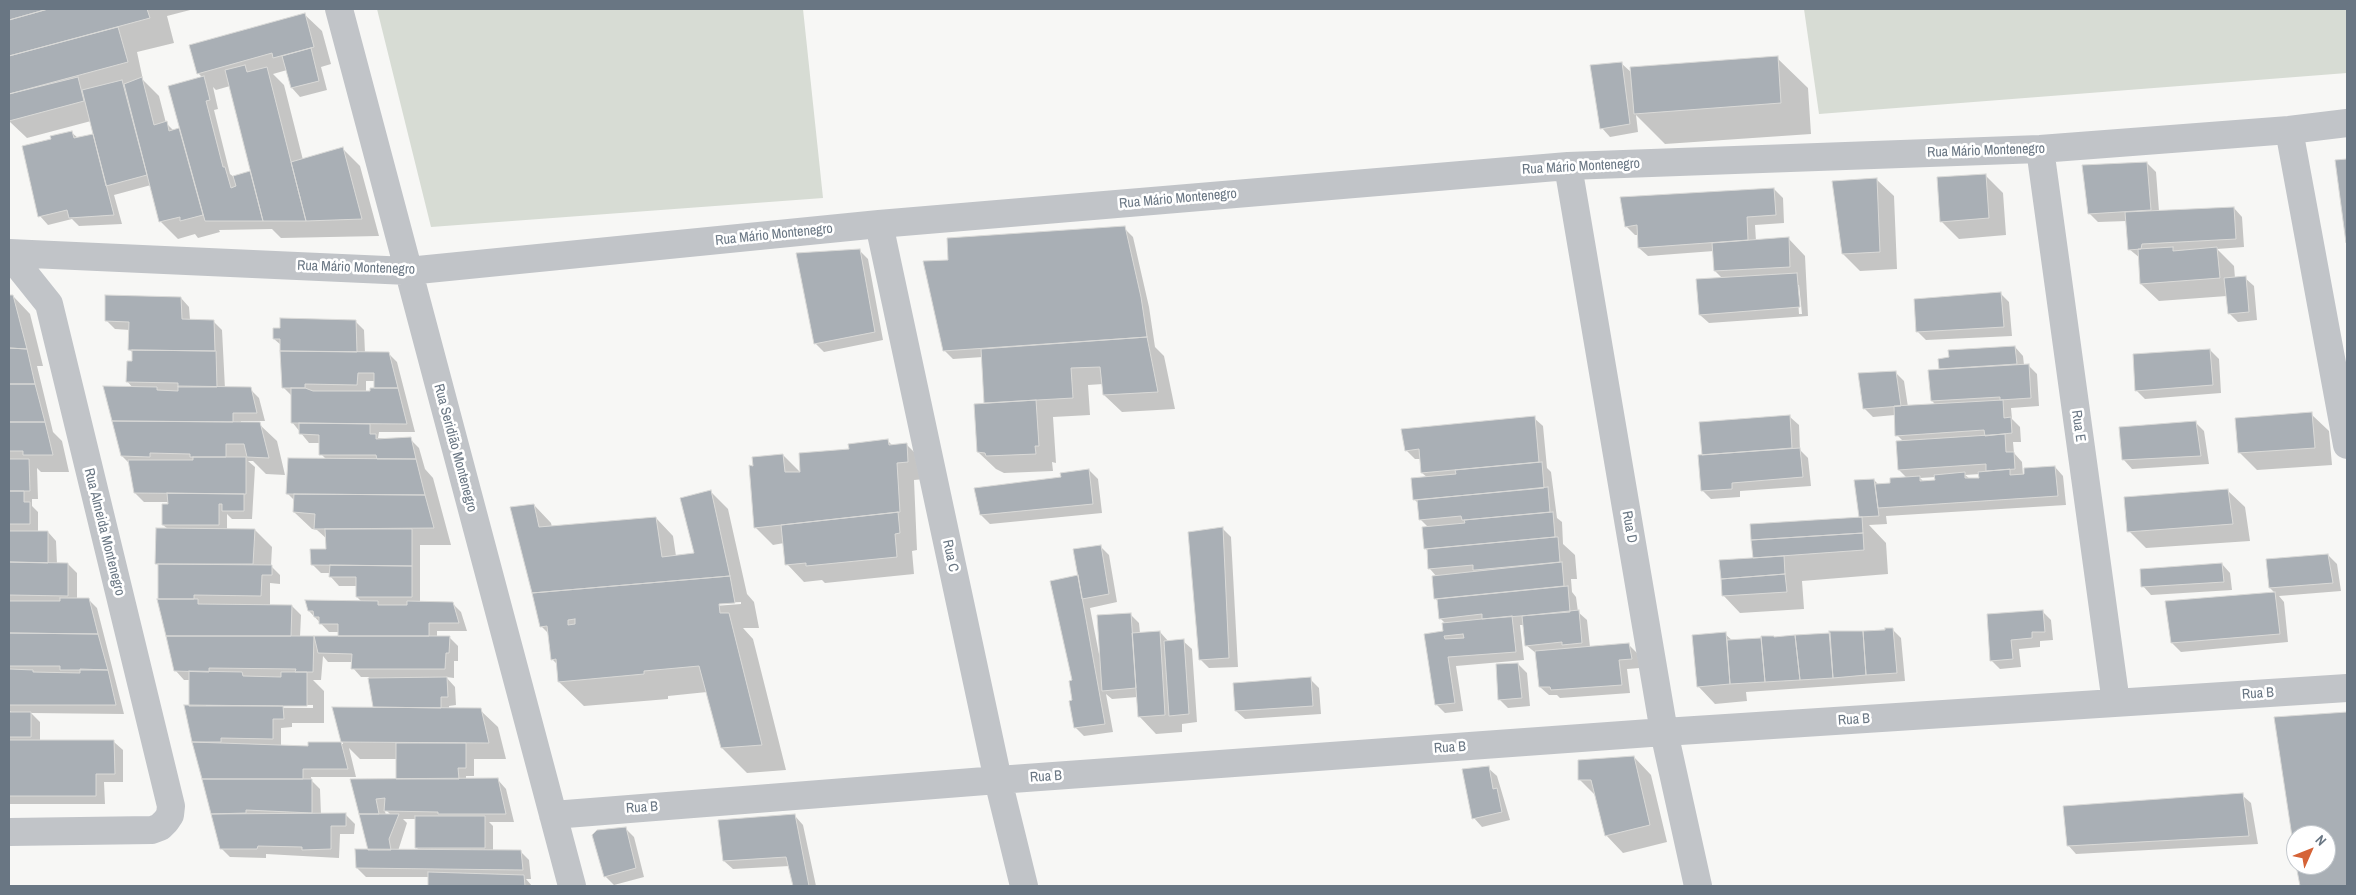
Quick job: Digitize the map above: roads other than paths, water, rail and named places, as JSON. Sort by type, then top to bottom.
[{"type":"street","name":"Rua Seridião Montenegro","points":[[339,9],[572,886]]},
{"type":"street","name":"Rua Mário Montenegro","points":[[9,253],[408,271],[879,224],[1568,166],[2040,149],[2288,130],[2347,123]]},
{"type":"street","points":[[2288,130],[2347,445]]},
{"type":"street","name":"Rua E","points":[[2040,149],[2116,703]]},
{"type":"street","name":"Rua D","points":[[1568,166],[1664,732],[1698,886]]},
{"type":"street","name":"Rua C","points":[[879,224],[998,780],[1024,886]]},
{"type":"street","name":"Rua Almeida Montenegro","points":[[9,253],[49,304],[170,806],[170,815],[166,821],[160,827],[152,830],[9,832]]},
{"type":"street","name":"Rua B","points":[[553,815],[998,780],[1664,732],[2347,688]]}]
